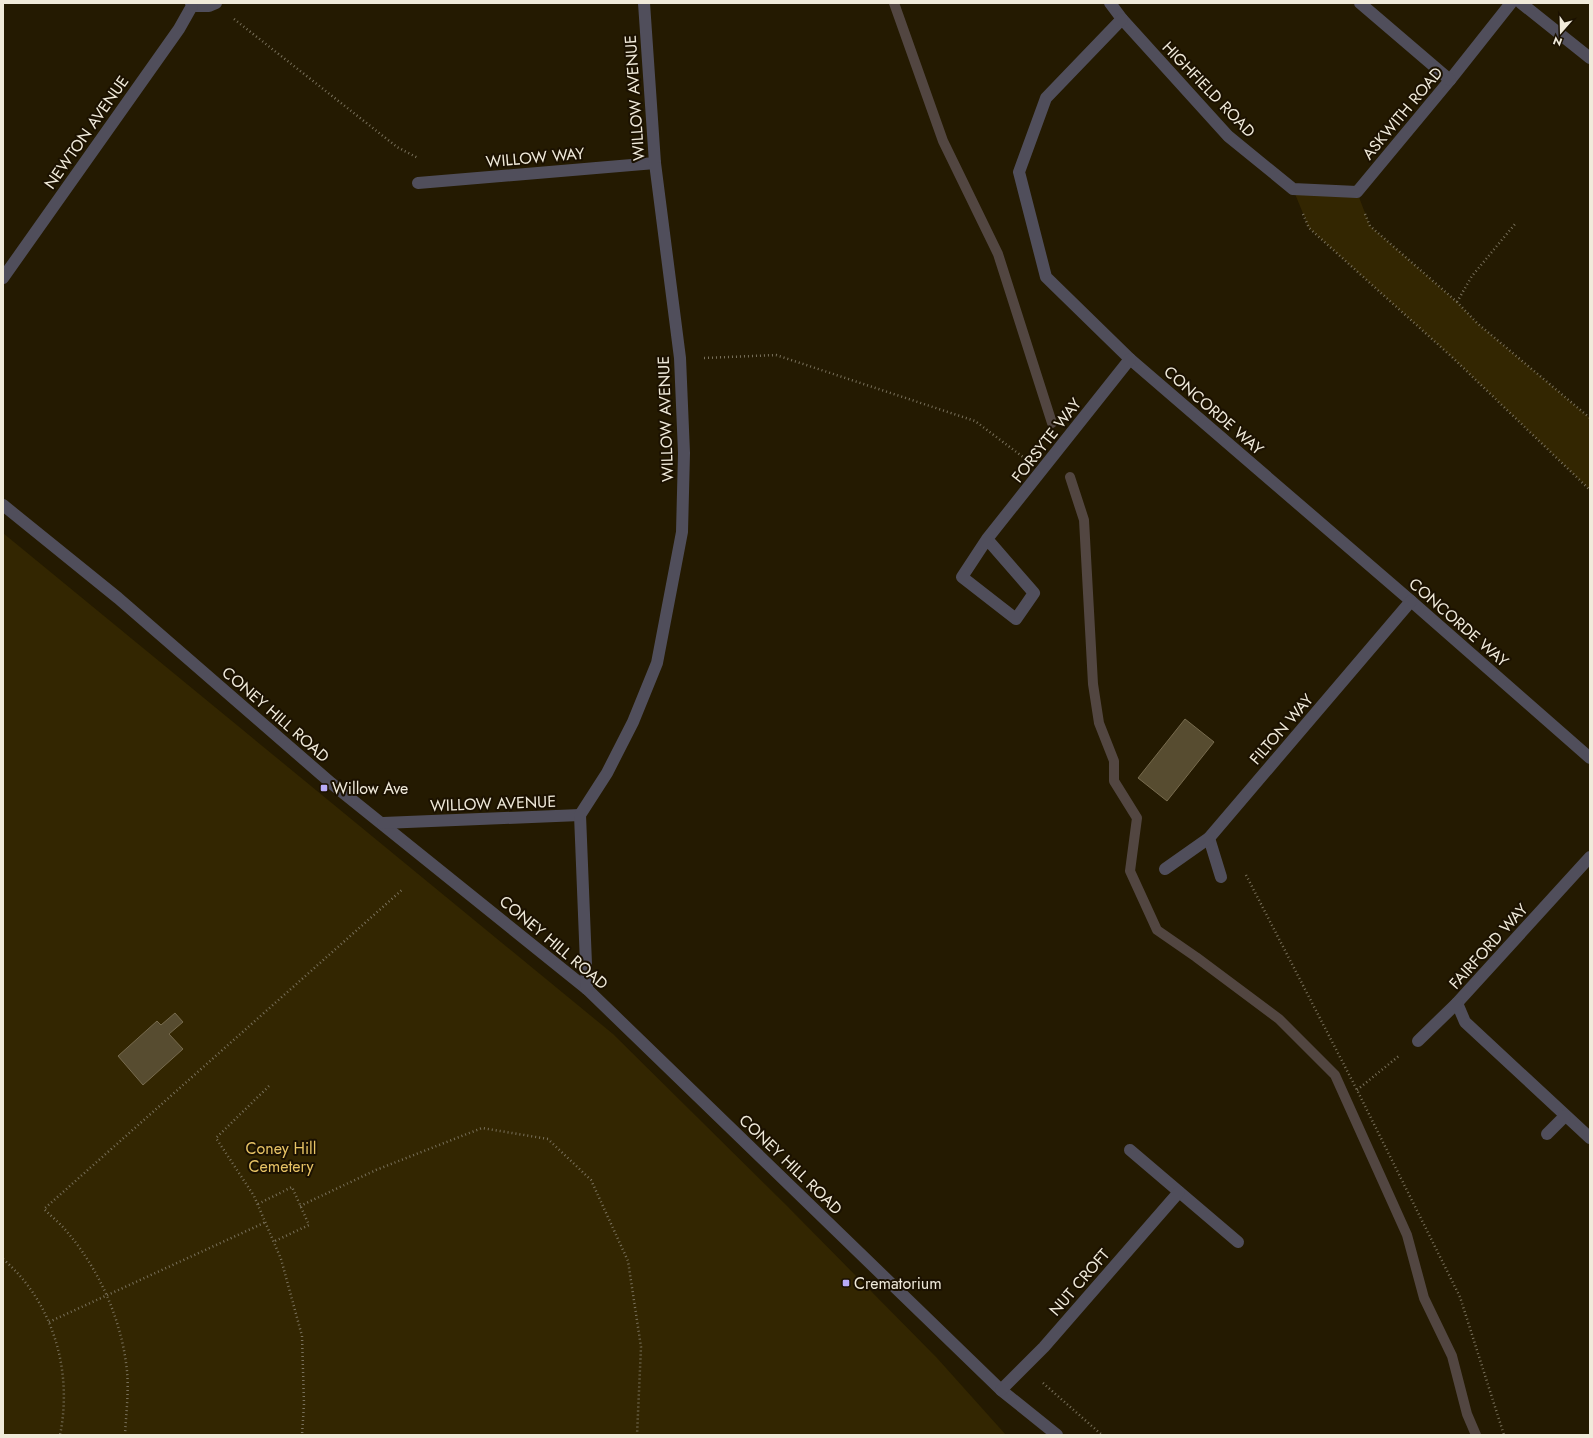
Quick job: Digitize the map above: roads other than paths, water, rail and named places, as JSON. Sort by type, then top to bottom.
[{"type":"street","name":"WILLOW AVENUE","points":[[587,989],[580,815],[607,773],[633,722],[656,663],[682,532],[684,453],[680,358],[654,163],[644,3]]},
{"type":"street","name":"HIGHFIELD ROAD","points":[[1110,3],[1122,19],[1228,136],[1292,189],[1357,192]]},
{"type":"street","points":[[1360,3],[1450,80]]},
{"type":"street","name":"ASKWITH ROAD","points":[[1357,192],[1450,80],[1511,3]]},
{"type":"street","points":[[1521,3],[1590,58]]},
{"type":"street","points":[[191,4],[212,4]]},
{"type":"street","name":"NEWTON AVENUE","points":[[3,278],[179,29],[191,4]]},
{"type":"street","name":"CONCORDE WAY","points":[[1122,19],[1046,98],[1019,172],[1046,277],[1130,359],[1411,601],[1590,758]]},
{"type":"street","name":"WILLOW WAY","points":[[418,183],[654,163]]},
{"type":"street","name":"FORSYTE WAY","points":[[987,539],[1034,593],[1016,619],[962,577],[987,539],[1042,472],[1130,359]]},
{"type":"street","name":"CONEY HILL ROAD","points":[[3,505],[118,598],[331,783],[383,823],[587,989],[1001,1390],[1057,1435]]},
{"type":"street","name":"FILTON WAY","points":[[1165,869],[1209,838],[1411,601]]},
{"type":"street","name":"WILLOW AVENUE","points":[[383,823],[580,815]]},
{"type":"street","points":[[1209,838],[1221,877]]},
{"type":"street","name":"FAIRFORD WAY","points":[[1590,857],[1457,1003],[1465,1022],[1590,1138]]},
{"type":"street","points":[[1418,1041],[1457,1003]]},
{"type":"street","points":[[1547,1134],[1565,1116]]},
{"type":"street","points":[[1130,1150],[1238,1242]]},
{"type":"street","name":"NUT CROFT","points":[[1001,1390],[1024,1367],[1179,1192]]},
{"type":"waterway","points":[[894,3],[943,141],[998,254],[1052,423]]},
{"type":"waterway","points":[[1070,477],[1084,520],[1093,684],[1099,723],[1114,761],[1114,781],[1137,818],[1130,871],[1157,930],[1279,1019],[1335,1075],[1407,1235],[1424,1298],[1452,1356],[1467,1414],[1476,1435]]},
{"type":"place","name":"Willow Ave","points":[[324,788]]},
{"type":"place","name":"Crematorium","points":[[846,1283]]},
{"type":"park label","name":"Coney Hill Cemetery","points":[[281,1157]]}]
